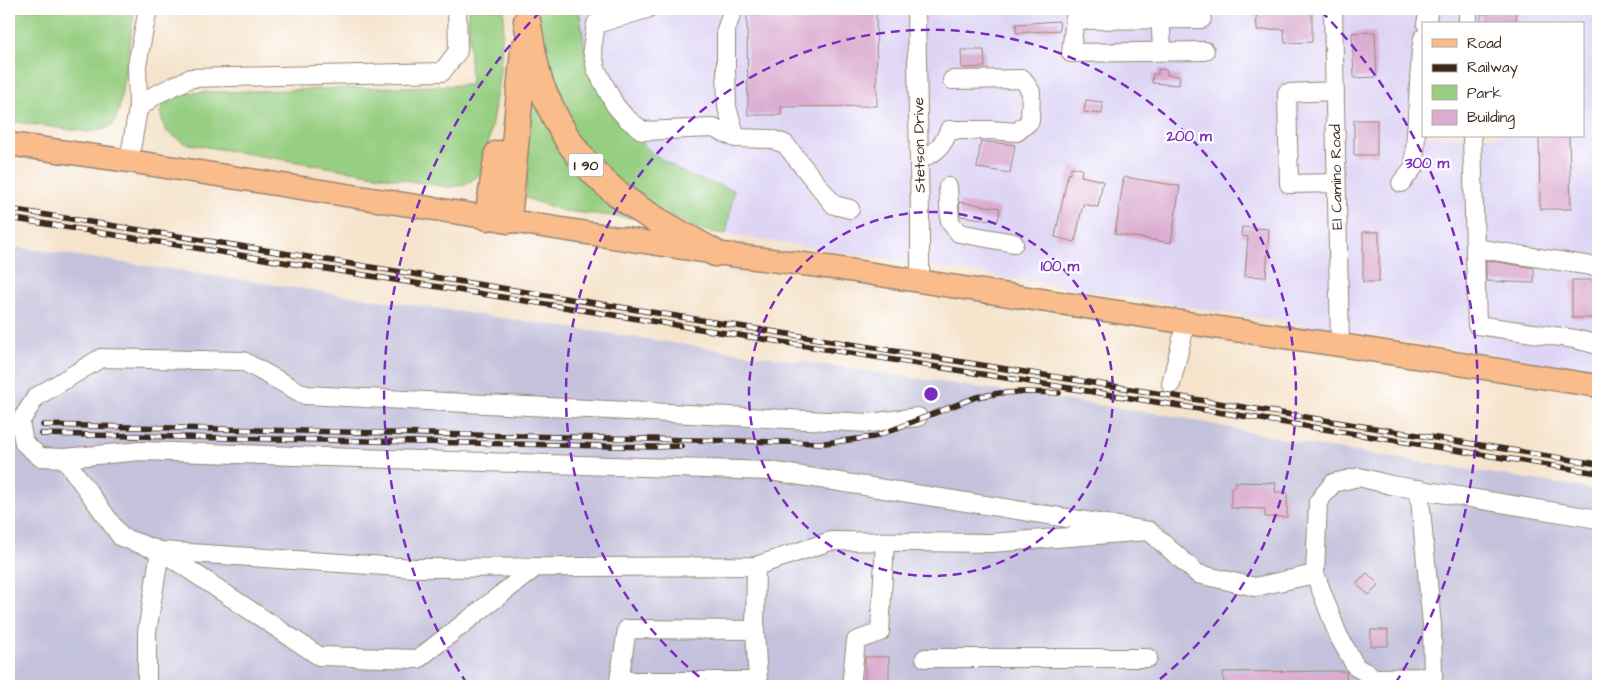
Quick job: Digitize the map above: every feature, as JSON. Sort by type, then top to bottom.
[{"type":"highway","points":[[498,219],[510,67],[522,13]]},
{"type":"highway","name":"I 90","points":[[522,13],[539,81],[558,125],[587,168],[623,199],[662,224],[716,253]]},
{"type":"main road","points":[[9,144],[130,161],[716,253],[920,281],[1598,386]]},
{"type":"street","points":[[130,161],[138,109],[137,65],[148,9]]},
{"type":"street","points":[[138,109],[155,95],[191,78],[442,72],[458,51],[457,9]]},
{"type":"street","points":[[646,9],[596,24],[592,48],[596,69],[615,105],[626,118],[643,131],[713,128],[736,138],[771,139],[785,144],[834,205],[850,210]]},
{"type":"street","points":[[734,9],[726,30],[726,69],[727,107],[736,138]]},
{"type":"street","name":"Stetson Drive","points":[[916,9],[920,281]]},
{"type":"street","name":"El Camino Road","points":[[1333,9],[1340,345]]},
{"type":"street","points":[[1426,22],[1429,9]]},
{"type":"street","points":[[1468,9],[1468,22]]},
{"type":"street","points":[[1160,14],[1162,51]]},
{"type":"street","points":[[1202,19],[1160,14],[1076,15],[1071,53],[1205,51]]},
{"type":"street","points":[[1401,183],[1414,166],[1422,44]]},
{"type":"street","points":[[919,159],[933,154],[944,143],[949,130],[1017,132],[1030,121],[1031,92],[1023,79],[952,80]]},
{"type":"street","points":[[1335,91],[1288,93],[1289,184],[1336,183]]},
{"type":"street","points":[[1472,138],[1477,325],[1598,344]]},
{"type":"street","points":[[948,187],[950,222],[960,233],[1014,243]]},
{"type":"street","points":[[1475,248],[1598,266]]},
{"type":"street","points":[[1171,384],[1186,322]]},
{"type":"street","points":[[918,417],[869,423],[305,395],[244,361],[101,358],[36,397],[20,422],[24,443],[40,457],[64,458],[141,451],[770,471],[1149,531],[1198,574],[1255,587],[1315,574]]},
{"type":"street","points":[[64,458],[121,537],[160,551],[319,656],[418,659],[536,567]]},
{"type":"street","points":[[1419,489],[1432,625],[1433,677],[1375,678],[1356,667],[1338,635],[1315,574],[1318,502],[1333,482],[1359,477],[1390,485],[1419,489],[1598,519]]},
{"type":"street","points":[[160,551],[415,568],[756,566],[831,542],[992,543],[1149,531]]},
{"type":"street","points":[[851,686],[856,641],[880,632],[886,542]]},
{"type":"street","points":[[146,686],[147,632],[160,551]]},
{"type":"street","points":[[755,630],[627,629],[619,681],[760,684],[755,630],[756,566]]},
{"type":"street","points":[[925,658],[1148,658]]},
{"type":"shaded area","points":[[579,9],[1598,9],[1598,371],[726,234],[734,190],[689,176],[653,154],[626,128],[586,56]]},
{"type":"shaded area","points":[[9,246],[1174,416],[1311,445],[1598,490],[1598,686],[9,686]]},
{"type":"green space","points":[[9,9],[135,9],[119,110],[113,125],[102,130],[88,132],[9,121]]},
{"type":"green space","points":[[468,9],[504,9],[504,14],[500,72],[486,159],[479,175],[465,185],[447,187],[184,143],[165,130],[160,112],[166,101],[182,93],[471,85]]},
{"type":"green space","points":[[536,9],[579,9],[586,56],[626,128],[653,154],[689,176],[734,190],[726,234],[700,230],[628,194],[563,123],[536,41]]},
{"type":"green space","points":[[529,68],[632,218],[564,211],[526,198]]},
{"type":"building","points":[[1256,9],[1312,10],[1312,42],[1285,43],[1284,29],[1257,30]]},
{"type":"building","points":[[1496,10],[1516,10],[1516,22],[1481,22],[1481,14],[1496,13]]},
{"type":"building","points":[[876,11],[877,106],[781,107],[781,115],[748,115],[747,15],[779,15],[780,12]]},
{"type":"building","points":[[1059,21],[1060,30],[1017,33],[1016,24]]},
{"type":"building","points":[[1375,32],[1377,77],[1354,78],[1352,33]]},
{"type":"building","points":[[961,50],[984,50],[985,67],[962,68]]},
{"type":"building","points":[[1158,69],[1167,70],[1167,75],[1180,76],[1179,85],[1152,83],[1153,74],[1158,74]]},
{"type":"building","points":[[1086,100],[1103,102],[1102,114],[1084,112]]},
{"type":"building","points":[[1354,120],[1377,120],[1377,155],[1354,155]]},
{"type":"building","points":[[1539,138],[1569,138],[1571,209],[1540,209]]},
{"type":"building","points":[[981,141],[1015,145],[1010,173],[977,168]]},
{"type":"building","points":[[1071,167],[1082,169],[1081,176],[1103,181],[1098,207],[1083,204],[1075,242],[1055,237]]},
{"type":"building","points":[[1124,177],[1180,186],[1171,243],[1115,234]]},
{"type":"building","points":[[959,202],[1000,208],[998,221],[960,216]]},
{"type":"building","points":[[1242,227],[1269,229],[1266,277],[1245,276],[1248,237],[1241,236]]},
{"type":"building","points":[[1363,232],[1379,232],[1379,282],[1363,282]]},
{"type":"building","points":[[1486,260],[1534,268],[1534,283],[1486,281]]},
{"type":"building","points":[[1572,280],[1598,280],[1598,318],[1572,318]]},
{"type":"building","points":[[1235,482],[1276,483],[1275,492],[1287,492],[1287,517],[1265,517],[1265,509],[1231,508],[1231,487],[1235,487]]},
{"type":"building","points":[[1367,573],[1379,585],[1369,595],[1356,584]]},
{"type":"building","points":[[1371,630],[1388,630],[1388,646],[1371,646]]},
{"type":"building","points":[[865,657],[889,657],[889,686],[865,686]]},
{"type":"building","points":[[1346,671],[1347,686],[1224,686],[1223,672]]},
{"type":"railway","points":[[9,209],[1598,464]]},
{"type":"railway","points":[[9,218],[1598,473]]},
{"type":"railway","points":[[43,425],[825,443],[874,437],[976,397],[1000,393],[1059,393]]},
{"type":"railway","points":[[41,434],[654,447],[681,446]]}]
